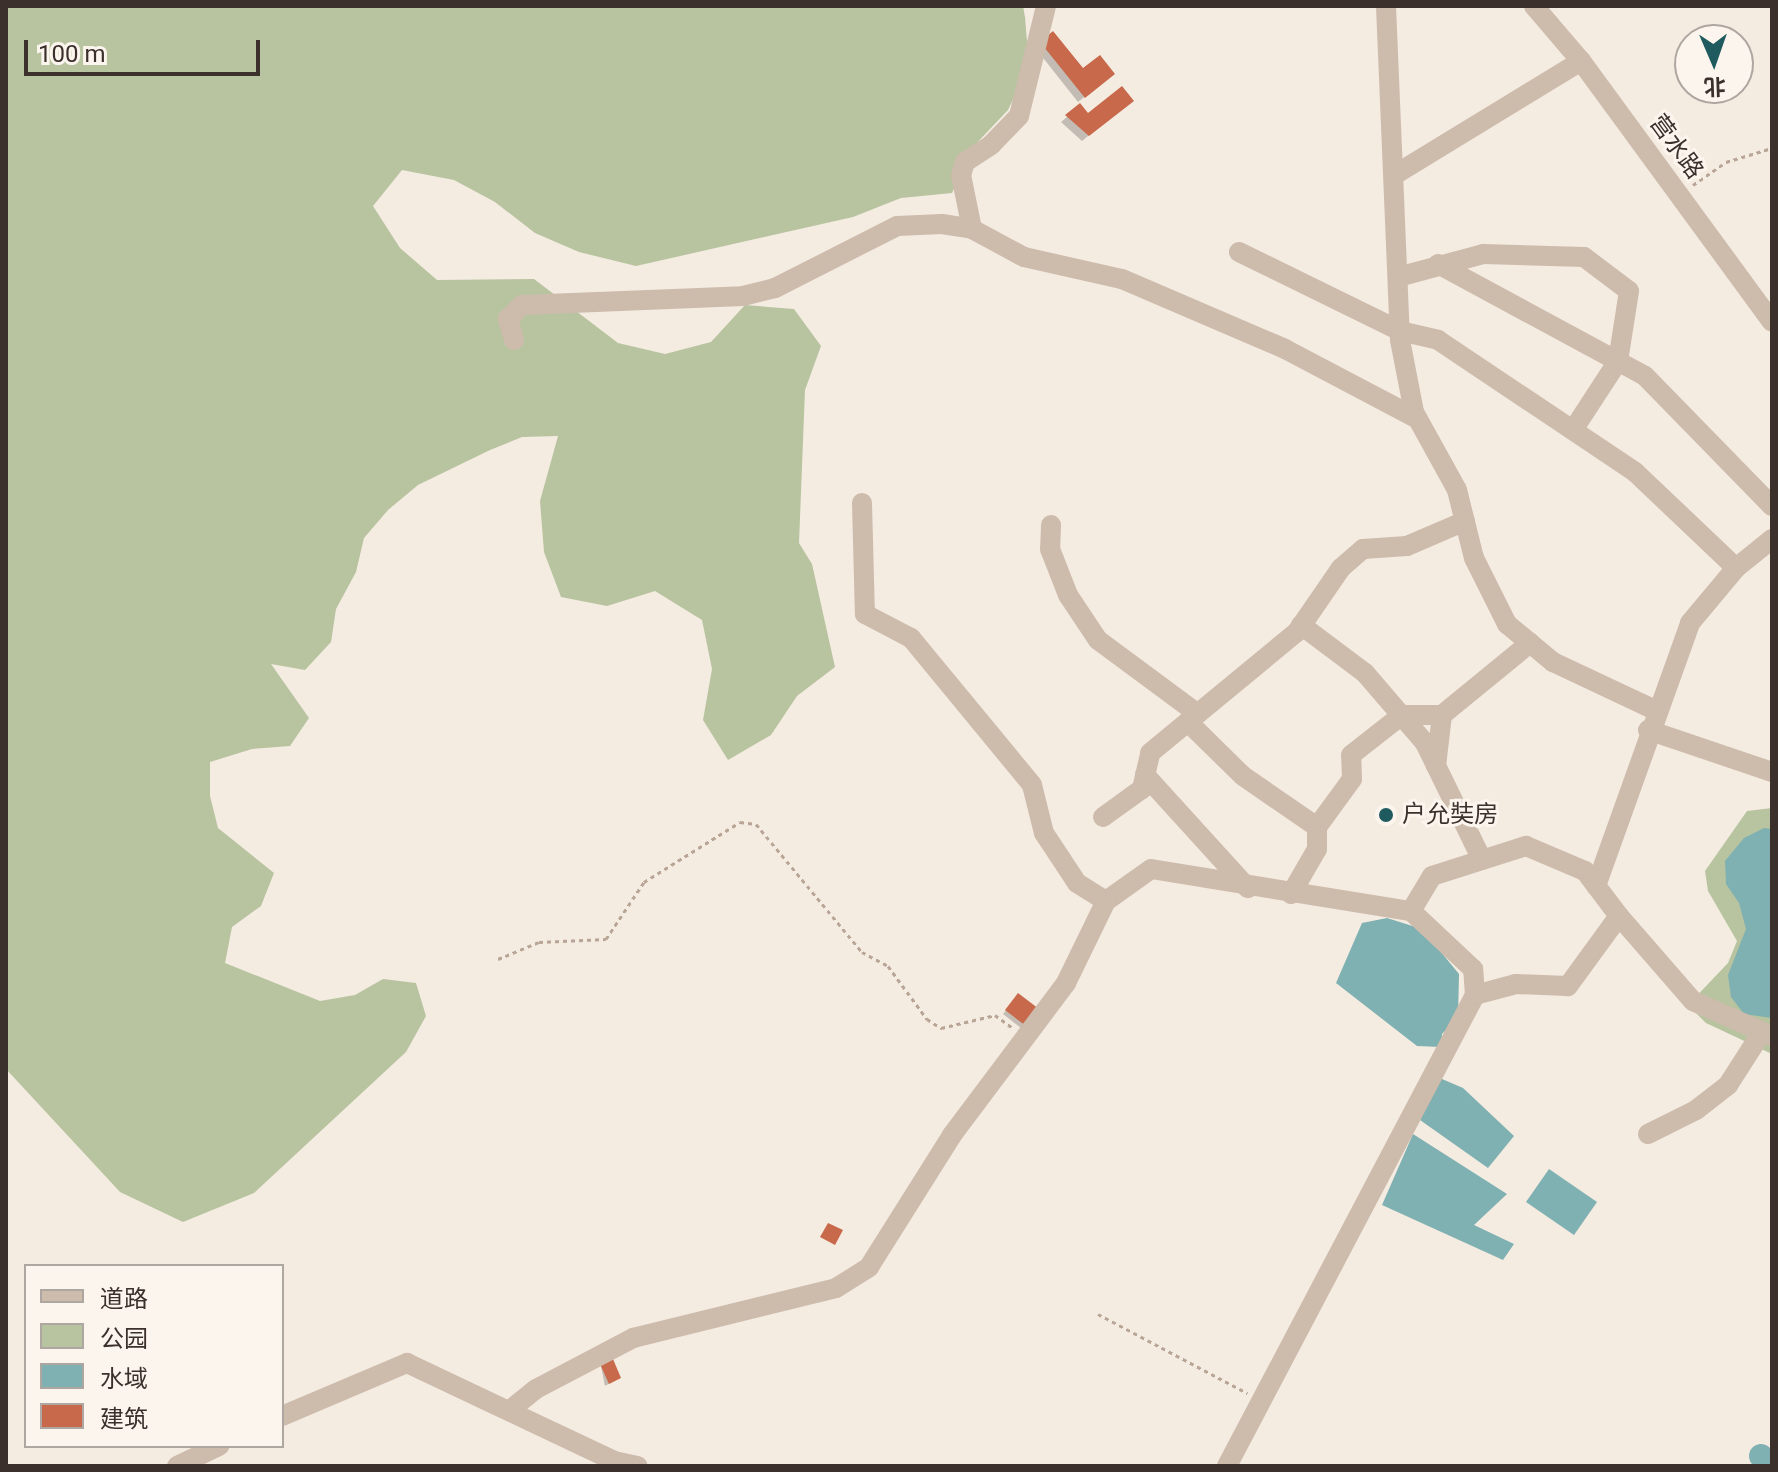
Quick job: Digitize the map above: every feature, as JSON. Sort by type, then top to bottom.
[{"type":"street","points":[[972,229],[961,175],[965,162],[991,145],[1019,116],[1046,6]]},
{"type":"street","points":[[1386,6],[1396,174],[1400,331],[1418,419],[1457,490],[1474,558],[1507,624],[1553,662],[1655,710]]},
{"type":"street","name":"营水路","points":[[1534,6],[1581,61],[1772,322]]},
{"type":"street","points":[[1396,174],[1581,61]]},
{"type":"street","points":[[514,340],[508,319],[522,305],[743,296],[775,288],[897,226],[972,229],[1024,257],[1122,279],[1271,343],[1418,419]]},
{"type":"street","points":[[1239,252],[1400,331],[1438,340],[1635,472],[1736,568]]},
{"type":"street","points":[[1398,277],[1483,254],[1584,257],[1629,291],[1618,361],[1573,430]]},
{"type":"street","points":[[1438,264],[1645,376],[1772,506]]},
{"type":"street","points":[[862,503],[865,614],[911,638],[1032,785],[1044,833],[1077,883],[1106,901]]},
{"type":"street","points":[[1103,817],[1142,789],[1150,753],[1301,625],[1341,568],[1363,549],[1407,546],[1465,521]]},
{"type":"street","points":[[1051,525],[1054,560],[1068,595],[1098,640],[1193,718],[1243,776],[1317,827]]},
{"type":"street","points":[[1596,886],[1655,710],[1690,623],[1736,568],[1772,539]]},
{"type":"street","points":[[1301,625],[1365,673],[1402,715],[1436,766],[1482,860]]},
{"type":"street","points":[[1291,894],[1317,849],[1317,827],[1352,779],[1351,755],[1402,715],[1442,715],[1530,643]]},
{"type":"street","points":[[1436,766],[1442,715]]},
{"type":"street","points":[[1648,730],[1772,772]]},
{"type":"street","points":[[1145,775],[1248,888]]},
{"type":"street","points":[[1411,911],[1432,876],[1526,846],[1585,871],[1619,916],[1693,1001],[1767,1034],[1728,1085],[1696,1110],[1648,1134]]},
{"type":"street","points":[[510,1410],[536,1389],[633,1338],[836,1288],[869,1267],[952,1135],[1066,983],[1106,901],[1151,869],[1248,888],[1411,911],[1473,969],[1475,995],[1227,1466]]},
{"type":"street","points":[[1475,995],[1516,984],[1568,986],[1619,916]]},
{"type":"street","points":[[284,1415],[407,1363],[614,1461],[637,1466]]},
{"type":"street","points":[[177,1466],[215,1448]]},
{"type":"path","points":[[1679,195],[1726,162],[1772,148]]},
{"type":"path","points":[[498,959],[539,942],[606,939],[644,882],[740,822],[756,824],[862,952],[888,966],[927,1019],[941,1028],[995,1015],[1025,1039]]},
{"type":"path","points":[[1098,1314],[1262,1400]]},
{"type":"green space","points":[[6,6],[1023,6],[1025,17],[1029,66],[1008,110],[973,147],[952,193],[901,198],[853,217],[636,266],[579,252],[535,233],[495,202],[454,180],[402,170],[373,206],[400,248],[437,280],[534,279],[618,343],[665,354],[711,342],[745,305],[794,309],[821,346],[805,390],[799,543],[812,564],[835,667],[797,696],[771,735],[728,760],[703,720],[712,669],[702,620],[655,591],[607,606],[561,597],[544,552],[540,501],[558,436],[522,437],[490,450],[418,485],[388,510],[364,538],[356,572],[336,609],[331,642],[305,670],[271,664],[309,718],[290,746],[252,749],[210,762],[210,796],[218,828],[274,873],[261,906],[232,927],[225,963],[320,1001],[355,995],[383,979],[416,983],[426,1016],[406,1052],[254,1193],[183,1222],[120,1192],[6,1069]]},
{"type":"green space","points":[[1772,808],[1772,1054],[1706,1023],[1688,1005],[1728,963],[1737,941],[1708,891],[1705,871],[1747,811]]},
{"type":"water","points":[[1764,828],[1772,829],[1772,1018],[1744,1014],[1731,997],[1728,975],[1746,929],[1739,903],[1726,884],[1725,861],[1744,838]]},
{"type":"water","points":[[1387,918],[1422,929],[1459,974],[1458,1017],[1442,1034],[1441,1047],[1417,1046],[1336,983],[1362,923]]},
{"type":"water","points":[[1435,1076],[1463,1088],[1514,1136],[1488,1168],[1420,1120]]},
{"type":"water","points":[[1413,1134],[1507,1194],[1474,1225],[1514,1244],[1503,1260],[1382,1205]]},
{"type":"water","points":[[1549,1169],[1597,1202],[1574,1235],[1526,1202]]},
{"type":"water","points":[[1761,1444],[1770,1447],[1773,1456],[1770,1465],[1761,1468],[1752,1465],[1749,1456],[1752,1447]]},
{"type":"building","points":[[1053,31],[1083,68],[1100,55],[1115,74],[1085,98],[1040,42]]},
{"type":"building","points":[[1122,86],[1134,101],[1089,136],[1065,115],[1080,103],[1088,113]]},
{"type":"building","points":[[1018,993],[1039,1009],[1026,1026],[1005,1010]]},
{"type":"building","points":[[828,1223],[843,1230],[835,1245],[820,1237]]},
{"type":"building","points":[[613,1359],[621,1378],[609,1384],[600,1364]]},
{"type":"place","name":"户允奘房","points":[[1386,815]]}]
